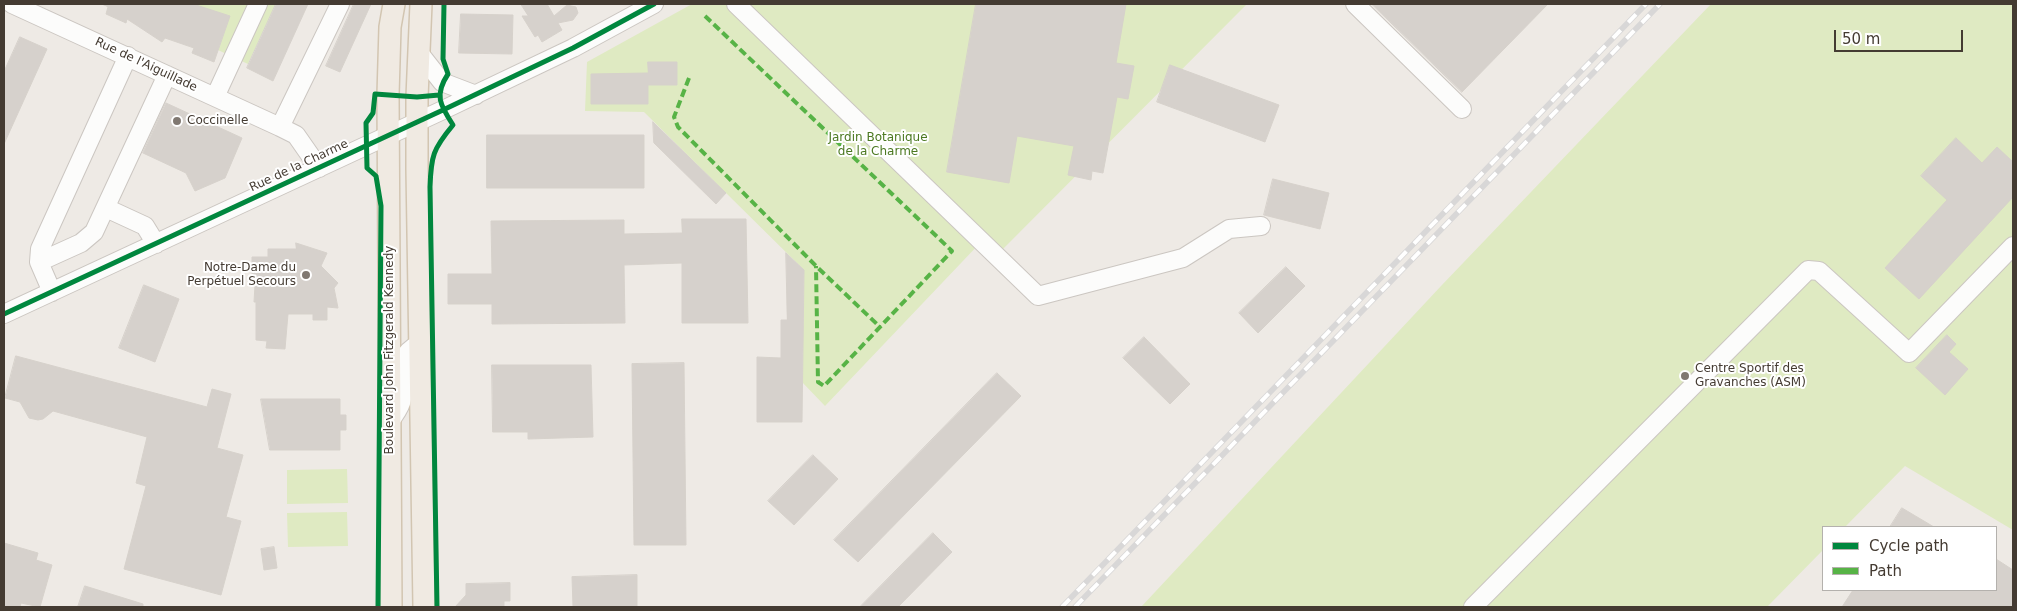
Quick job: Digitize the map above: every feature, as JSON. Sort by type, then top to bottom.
[{"type":"main road","name":"Boulevard John Fitzgerald Kennedy","points":[[392,607],[388,95],[390,27],[394,4]]},
{"type":"main road","points":[[421,4],[418,121],[424,607]]},
{"type":"street","name":"Rue de l'Aiguillade","points":[[12,4],[280,126],[296,135],[318,168]]},
{"type":"street","points":[[215,97],[258,4]]},
{"type":"street","points":[[280,126],[340,4]]},
{"type":"street","name":"Rue de la Charme","points":[[4,314],[573,48],[654,4]]},
{"type":"street","points":[[736,4],[1038,296],[1183,258],[1228,229],[1261,226]]},
{"type":"street","points":[[1355,4],[1462,109]]},
{"type":"street","points":[[420,54],[442,82],[476,94]]},
{"type":"street","points":[[52,292],[39,262],[40,250],[128,56]]},
{"type":"street","points":[[39,262],[81,242],[94,232],[167,75]]},
{"type":"street","points":[[106,208],[145,226],[156,244]]},
{"type":"street","points":[[1473,607],[1808,270],[1820,271],[1909,353],[2013,246]]},
{"type":"street","points":[[391,420],[399,409],[402,400],[402,362],[408,349],[421,343]]},
{"type":"green space","points":[[186,4],[276,4],[248,64],[218,50],[229,16],[184,7]]},
{"type":"green space","name":"Jardin Botanique de la Charme","points":[[692,4],[1247,4],[996,256],[981,242],[825,406],[802,382],[804,270],[644,112],[585,111],[587,62]]},
{"type":"green space","name":"Centre Sportif des Gravanches (ASM)","points":[[1711,4],[2013,4],[2013,530],[1905,466],[1846,526],[1822,526],[1822,551],[1767,607],[1141,607],[1441,286]]},
{"type":"green space","points":[[347,469],[348,503],[287,504],[287,470]]},
{"type":"green space","points":[[347,512],[348,546],[288,547],[287,513]]},
{"type":"building","points":[[102,4],[193,4],[230,16],[214,62],[192,53],[194,48],[165,38],[162,42],[127,19],[126,23],[106,14],[108,7]]},
{"type":"building","points":[[276,4],[308,4],[273,81],[247,68]]},
{"type":"building","points":[[354,4],[371,4],[340,72],[326,66]]},
{"type":"building","points":[[521,4],[547,4],[554,16],[567,5],[576,7],[578,13],[573,20],[558,23],[562,30],[542,42],[538,35],[535,37],[522,16],[528,16]]},
{"type":"building","points":[[976,4],[1126,4],[1116,63],[1134,66],[1128,99],[1117,97],[1103,173],[1092,171],[1091,180],[1068,175],[1074,146],[1017,136],[1009,183],[947,172]]},
{"type":"building","points":[[1372,4],[1548,4],[1462,92]]},
{"type":"building","points":[[461,14],[513,15],[512,54],[459,53]]},
{"type":"building","points":[[20,37],[47,49],[4,144],[4,72]]},
{"type":"building","points":[[648,62],[677,62],[677,85],[648,85],[648,104],[591,104],[591,74],[648,73]]},
{"type":"building","points":[[1170,65],[1279,105],[1265,142],[1157,102]]},
{"type":"building","points":[[166,103],[242,138],[225,178],[195,191],[186,173],[143,153]]},
{"type":"building","points":[[653,122],[726,193],[716,204],[654,143]]},
{"type":"building","points":[[487,135],[644,135],[644,188],[487,188]]},
{"type":"building","points":[[1956,138],[1982,163],[1997,147],[2013,162],[2013,197],[1919,299],[1885,268],[1947,200],[1921,176]]},
{"type":"building","points":[[1273,179],[1329,193],[1320,229],[1264,215]]},
{"type":"building","points":[[682,219],[746,219],[748,323],[682,323],[682,263],[624,265],[625,323],[492,324],[492,304],[448,304],[448,274],[492,274],[491,221],[624,220],[624,234],[682,233]]},
{"type":"building","points":[[296,243],[327,253],[321,266],[338,283],[334,288],[338,308],[327,307],[327,320],[313,320],[313,314],[288,314],[285,349],[266,348],[267,341],[256,340],[256,302],[254,302],[255,285],[252,285],[252,257],[268,257],[268,249],[296,249]]},
{"type":"building","points":[[786,253],[804,270],[802,422],[757,422],[757,357],[781,358],[781,320],[787,320]]},
{"type":"building","points":[[1286,267],[1305,286],[1258,333],[1239,313]]},
{"type":"building","points":[[144,285],[179,299],[155,362],[119,348]]},
{"type":"building","points":[[1947,335],[1956,344],[1949,352],[1968,369],[1945,395],[1916,368]]},
{"type":"building","points":[[1144,337],[1190,384],[1170,404],[1123,358]]},
{"type":"building","points":[[16,356],[207,407],[212,389],[231,394],[217,448],[243,455],[226,517],[241,521],[221,595],[124,569],[146,486],[136,483],[147,437],[53,411],[43,419],[29,418],[20,402],[5,398]]},
{"type":"building","points":[[684,363],[686,545],[634,545],[632,364]]},
{"type":"building","points":[[492,365],[591,365],[593,437],[528,439],[528,432],[493,432]]},
{"type":"building","points":[[997,373],[1021,396],[858,562],[834,540]]},
{"type":"building","points":[[261,399],[340,399],[340,415],[346,415],[346,430],[340,430],[340,450],[270,450]]},
{"type":"building","points":[[813,455],[838,479],[794,525],[768,501]]},
{"type":"building","points":[[1902,508],[1932,526],[1891,526]]},
{"type":"building","points":[[933,533],[952,552],[898,607],[860,607]]},
{"type":"building","points":[[4,543],[38,553],[36,560],[52,565],[40,607],[21,603],[20,607],[4,607]]},
{"type":"building","points":[[274,547],[277,568],[264,570],[261,549]]},
{"type":"building","points":[[1997,560],[2013,570],[2013,607],[1842,607],[1852,591],[1997,591]]},
{"type":"building","points":[[637,575],[637,607],[573,607],[572,577]]},
{"type":"building","points":[[510,583],[510,601],[504,601],[504,607],[455,607],[466,595],[466,584]]},
{"type":"building","points":[[85,586],[143,604],[143,607],[78,607]]},
{"type":"railway","points":[[1062,607],[1646,4]]},
{"type":"railway","points":[[1075,607],[1660,4]]},
{"type":"marked path","points":[[705,16],[952,251],[824,386],[818,382],[816,266]]},
{"type":"marked path","points":[[689,78],[674,117],[678,127],[816,266],[880,327]]},
{"type":"cycle path","points":[[437,607],[430,187],[434,153],[441,140],[453,125],[440,100],[441,88],[448,74],[443,59],[444,4]]},
{"type":"cycle path","points":[[4,314],[443,110],[573,48],[654,4]]},
{"type":"cycle path","points":[[378,607],[381,206],[376,176],[367,168],[366,123],[373,113],[375,94],[417,97],[439,95]]},
{"type":"place","name":"Coccinelle","points":[[177,121]]},
{"type":"place","name":"Notre-Dame du Perpétuel Secours","points":[[306,275]]},
{"type":"place","name":"Centre Sportif des Gravanches (ASM)","points":[[1685,376]]}]
